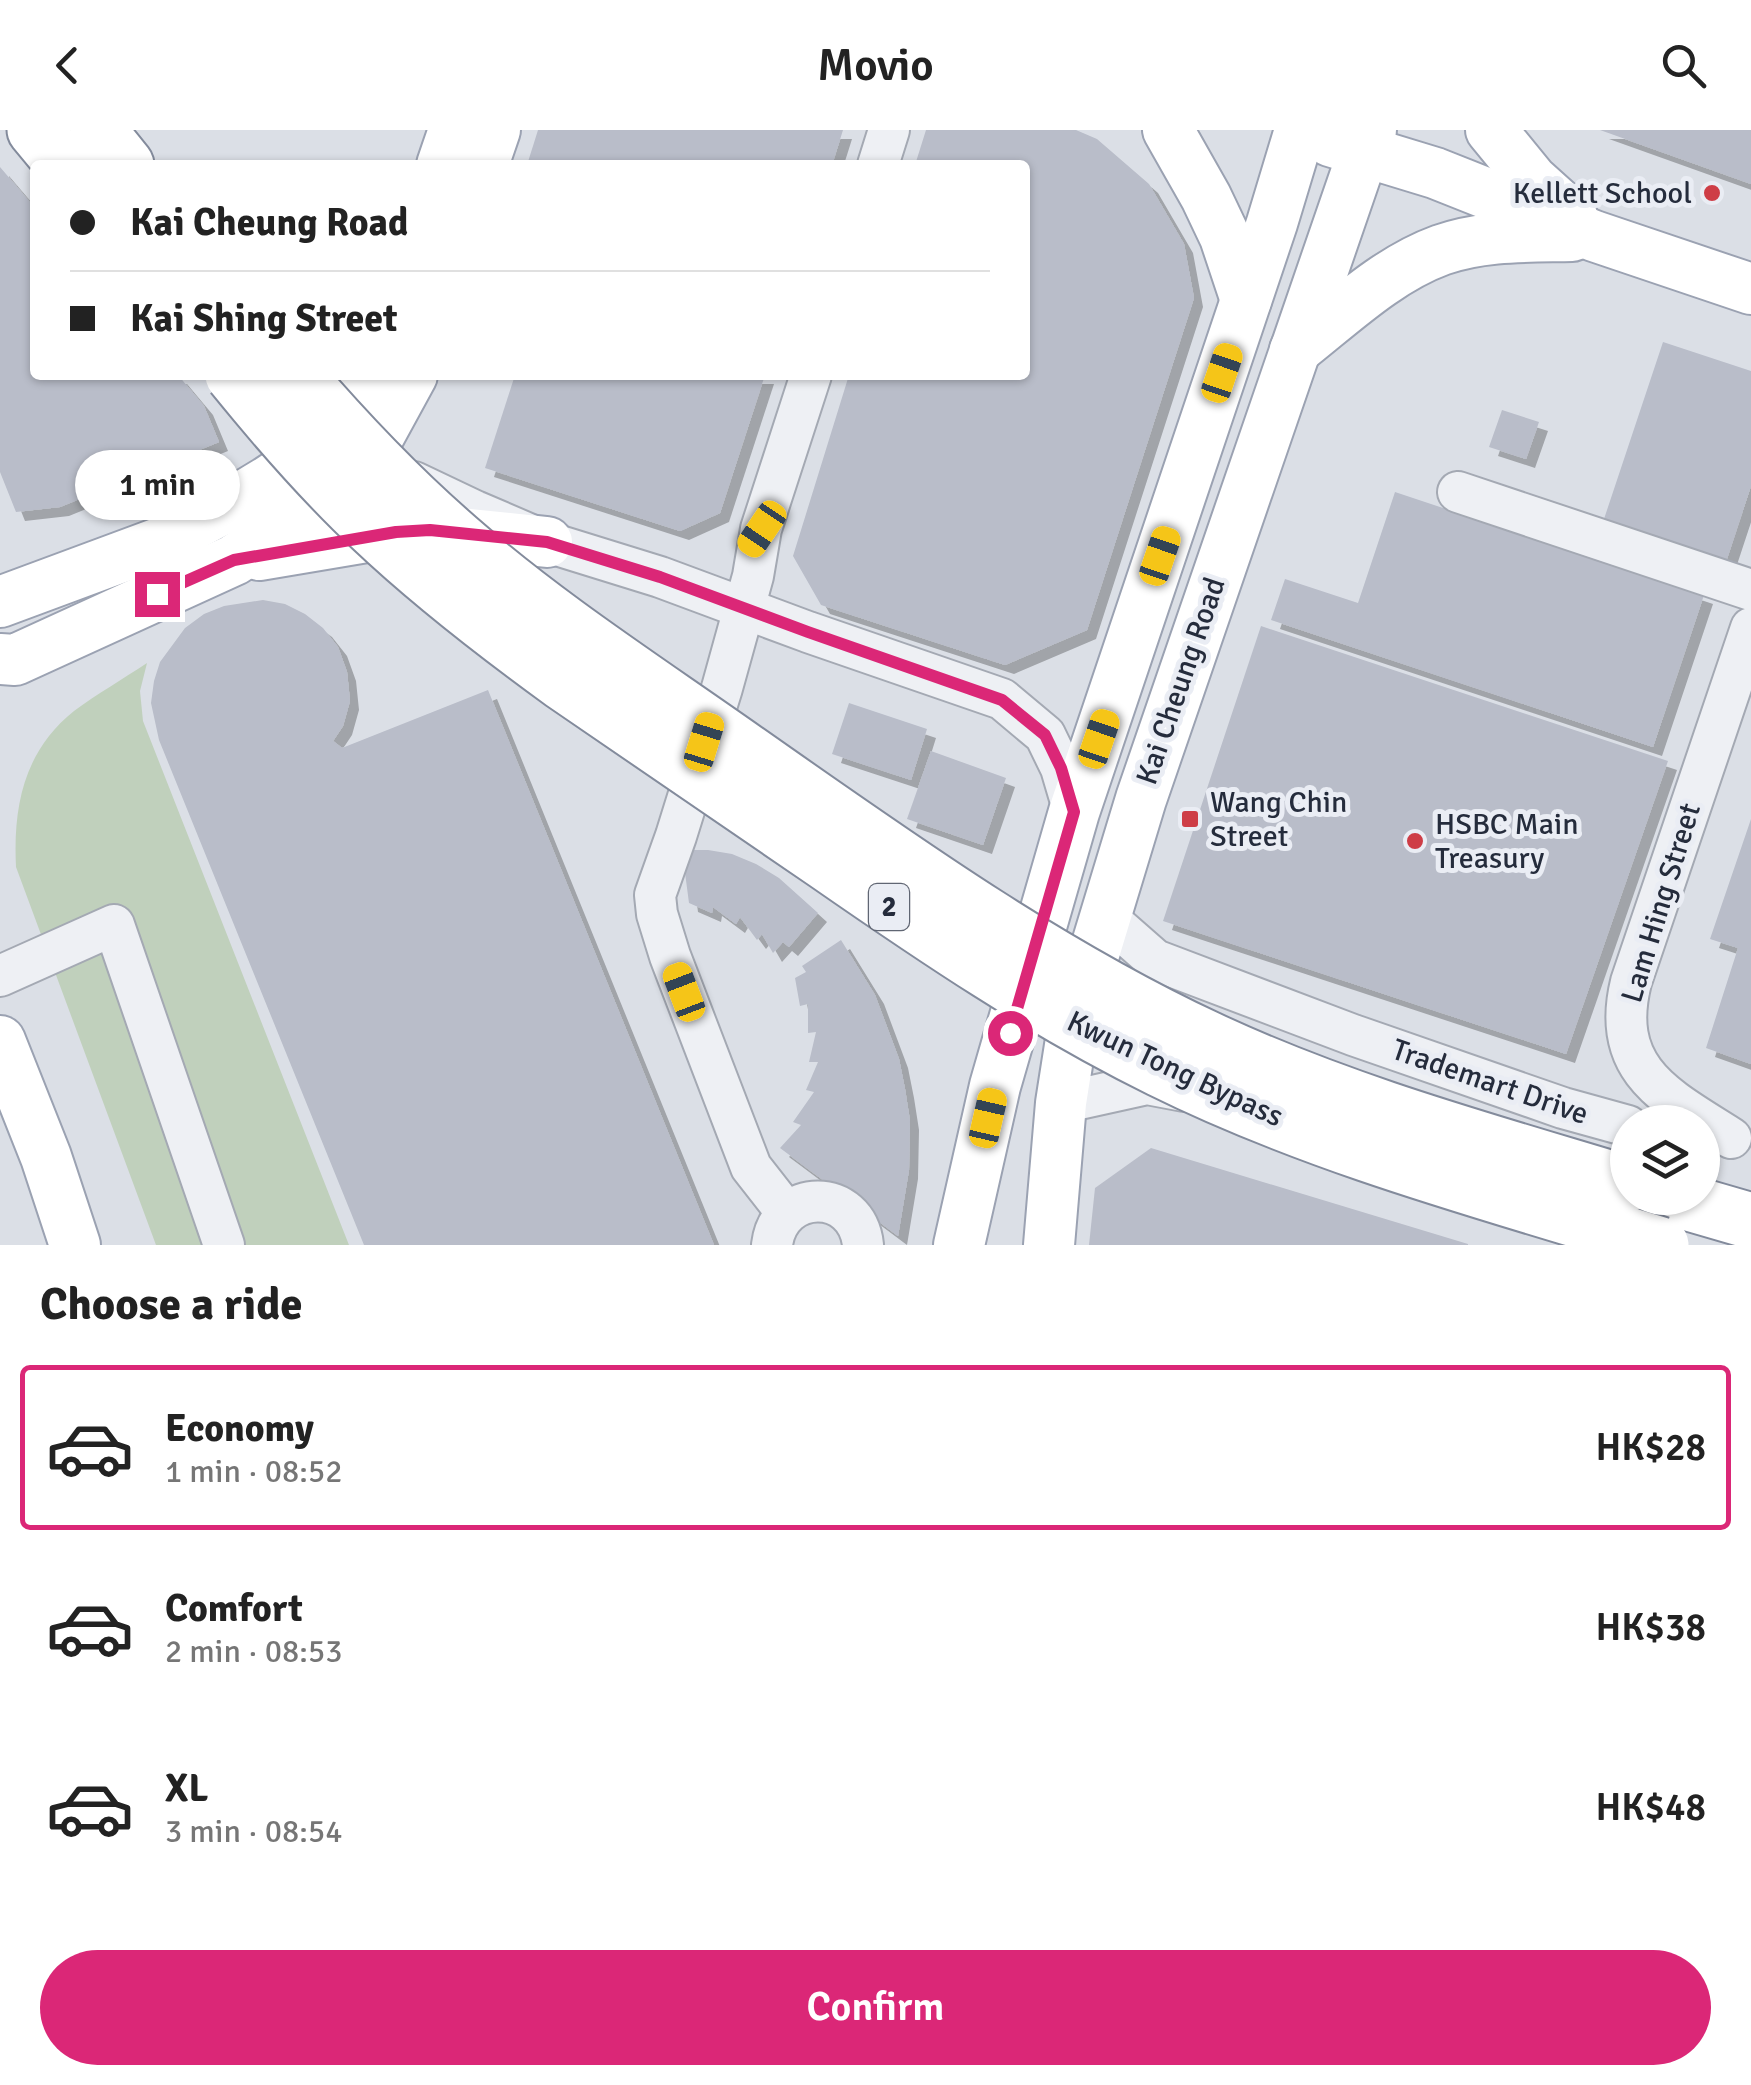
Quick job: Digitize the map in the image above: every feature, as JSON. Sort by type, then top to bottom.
[{"type":"highway","points":[[34,130],[60,160]]},
{"type":"highway","points":[[98,130],[122,160]]},
{"type":"highway","name":"Kwun Tong Bypass","points":[[237,380],[372,528],[498,634],[960,956],[1085,1030],[1250,1110],[1419,1171],[1661,1245]]},
{"type":"highway","name":"Kwun Tong Bypass","points":[[301,380],[398,484],[456,538],[572,630],[1040,950],[1164,1018],[1266,1064],[1420,1120],[1610,1178]]},
{"type":"highway","points":[[1720,1212],[1751,1221]]},
{"type":"main road","points":[[453,158],[495,130]]},
{"type":"main road","points":[[1168,130],[1225,237],[1246,300]]},
{"type":"main road","points":[[1299,130],[1367,141],[1594,236],[1751,289]]},
{"type":"main road","name":"Kai Cheung Road","points":[[959,1245],[995,1086],[1074,812],[1299,130]]},
{"type":"main road","points":[[1491,130],[1532,180],[1594,236]]},
{"type":"main road","name":"Kai Cheung Road","points":[[1048,1245],[1061,1103],[1074,1020],[1147,780],[1367,141]]},
{"type":"main road","points":[[1295,350],[1387,276],[1442,249],[1504,237],[1594,236]]},
{"type":"main road","points":[[5,669],[234,560],[307,512],[342,483],[368,380]]},
{"type":"main road","points":[[13,590],[159,542],[218,511],[311,454],[356,437],[407,380]]},
{"type":"main road","points":[[234,560],[396,532],[430,530],[547,542]]},
{"type":"main road","points":[[0,1041],[46,1157],[75,1245]]},
{"type":"street","points":[[880,160],[889,130]]},
{"type":"street","points":[[809,380],[762,529],[744,608],[676,836],[654,895],[670,956],[751,1167],[779,1229],[800,1205],[814,1201],[830,1203],[844,1209],[854,1220],[863,1245]]},
{"type":"street","points":[[356,437],[419,485],[547,542],[660,577],[1002,700],[1045,735],[1061,768],[1074,812]]},
{"type":"street","points":[[1458,492],[1751,590]]},
{"type":"street","points":[[660,577],[714,570],[747,552],[762,529]]},
{"type":"street","name":"Lam Hing Street","points":[[1728,1139],[1656,1088],[1643,1073],[1634,1056],[1626,1019],[1631,982],[1748,648]]},
{"type":"street","name":"Trademart Drive","points":[[1106,916],[1155,960],[1354,1035],[1610,1121]]},
{"type":"street","points":[[0,976],[114,926],[224,1245]]},
{"type":"street","name":"Trademart Drive","points":[[1343,1157],[1325,1100],[1309,1078],[1306,1060],[1318,1040],[1354,1035]]},
{"type":"street","points":[[1061,1103],[1147,1084],[1182,1090],[1343,1157],[1628,1245]]},
{"type":"green space","points":[[147,663],[140,691],[143,721],[349,1245],[156,1245],[16,867],[20,801],[43,744],[74,711]]},
{"type":"building","points":[[538,130],[843,130],[834,160],[529,160]]},
{"type":"building","points":[[926,130],[1076,130],[1097,139],[1149,184],[1184,244],[1194,298],[1087,630],[1005,665],[821,605],[793,556],[847,380],[1030,380],[1030,160],[917,160]]},
{"type":"building","points":[[1600,130],[1751,130],[1751,184]]},
{"type":"building","points":[[0,167],[30,202],[30,380],[182,380],[204,406],[219,442],[60,507],[16,512],[0,472]]},
{"type":"building","points":[[1663,342],[1751,371],[1751,486],[1722,574],[1599,534]]},
{"type":"building","points":[[513,380],[763,380],[720,513],[680,531],[485,468]]},
{"type":"building","points":[[1502,410],[1539,422],[1526,459],[1489,447]]},
{"type":"building","points":[[1395,492],[1704,595],[1653,747],[1271,620],[1285,579],[1358,603]]},
{"type":"building","points":[[263,600],[285,604],[305,614],[338,647],[347,672],[350,701],[343,726],[333,741],[342,748],[488,690],[714,1245],[364,1245],[159,740],[151,703],[160,662],[185,628],[224,606]]},
{"type":"building","name":"HSBC Main Treasury","points":[[1261,626],[1668,761],[1566,1054],[1163,921]]},
{"type":"building","points":[[849,703],[927,729],[911,780],[832,754]]},
{"type":"building","points":[[931,751],[1006,778],[983,845],[907,819]]},
{"type":"building","points":[[1751,819],[1751,1064],[1706,1048],[1738,948],[1710,939]]},
{"type":"building","points":[[682,850],[732,854],[756,864],[779,878],[818,913],[789,947],[783,942],[773,953],[762,934],[757,940],[740,917],[736,924],[713,907],[712,913],[689,903]]},
{"type":"building","points":[[841,940],[875,995],[899,1059],[905,1089],[910,1121],[909,1170],[898,1236],[780,1148],[801,1125],[793,1122],[814,1092],[806,1090],[818,1062],[809,1062],[816,1032],[808,1033],[808,1004],[800,1006],[795,978],[806,972],[802,966]]},
{"type":"building","points":[[1151,1148],[1468,1245],[1089,1245],[1095,1188]]},
{"type":"place","name":"Kellett School","points":[[1712,193]]},
{"type":"place","name":"Wang Chin Street","points":[[1190,819]]},
{"type":"place","name":"HSBC Main Treasury","points":[[1415,841]]},
{"type":"route","points":[[157,594],[234,560],[396,532],[430,530],[547,542],[660,577],[1002,700],[1045,735],[1061,768],[1074,812],[1010,1033]]}]
